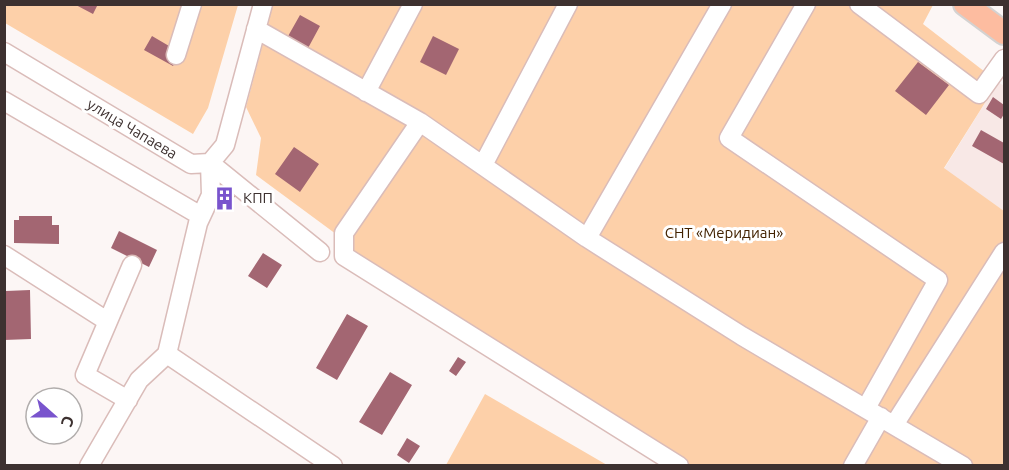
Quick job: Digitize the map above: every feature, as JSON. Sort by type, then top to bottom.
[{"type":"main road","points":[[965,4],[1005,33]]},
{"type":"street","points":[[176,55],[192,4]]},
{"type":"street","points":[[89,465],[139,380],[167,354],[201,216],[211,195],[210,164],[225,145],[263,4]]},
{"type":"street","points":[[366,92],[414,4]]},
{"type":"street","points":[[483,165],[568,4]]},
{"type":"street","points":[[586,238],[722,4]]},
{"type":"street","points":[[806,4],[729,138],[938,280],[880,417],[853,465]]},
{"type":"street","points":[[859,4],[979,94],[1005,59]]},
{"type":"street","points":[[256,29],[420,122],[586,238],[742,336],[880,417],[943,461],[963,465]]},
{"type":"street","name":"улица Чапаева","points":[[4,52],[191,164],[210,164]]},
{"type":"street","points":[[4,101],[201,216]]},
{"type":"street","points":[[420,122],[344,233],[344,256],[679,465]]},
{"type":"street","points":[[210,164],[320,252]]},
{"type":"street","points":[[880,417],[1005,252]]},
{"type":"street","points":[[4,255],[107,321]]},
{"type":"street","points":[[128,400],[86,375],[132,265]]},
{"type":"street","points":[[167,354],[333,465]]},
{"type":"shaded area","points":[[998,82],[1004,86],[1004,211],[944,169]]},
{"type":"green space","points":[[5,5],[238,5],[208,108],[193,134],[5,23]]},
{"type":"green space","name":"СНТ «Меридиан»","points":[[273,5],[933,5],[923,24],[998,82],[944,168],[1004,211],[1004,465],[667,465],[335,261],[340,237],[256,175],[261,138],[246,107]]},
{"type":"green space","points":[[485,394],[607,465],[446,465]]},
{"type":"building","points":[[74,4],[98,4],[93,14]]},
{"type":"building","points":[[300,15],[320,26],[307,50],[287,38]]},
{"type":"building","points":[[152,36],[181,53],[173,66],[144,50]]},
{"type":"building","points":[[433,36],[459,49],[446,75],[420,62]]},
{"type":"building","points":[[918,62],[949,85],[926,115],[895,91]]},
{"type":"building","points":[[993,97],[1004,105],[1004,114],[1001,119],[986,109]]},
{"type":"building","points":[[981,130],[1004,143],[1004,164],[972,146]]},
{"type":"building","points":[[294,147],[319,164],[300,192],[275,174]]},
{"type":"building","name":"КПП","points":[[222,188],[235,196],[228,208],[215,200]]},
{"type":"building","points":[[19,216],[52,216],[52,225],[59,225],[59,244],[14,243],[14,220],[19,220]]},
{"type":"building","points":[[119,231],[157,250],[149,267],[111,248]]},
{"type":"building","points":[[263,253],[282,265],[267,288],[248,276]]},
{"type":"building","points":[[30,290],[31,339],[4,340],[6,291]]},
{"type":"building","points":[[347,314],[368,326],[337,380],[316,368]]},
{"type":"building","points":[[458,357],[466,362],[456,376],[449,371]]},
{"type":"building","points":[[390,372],[412,385],[382,435],[359,422]]},
{"type":"building","points":[[407,438],[420,446],[409,463],[397,455]]},
{"type":"place","name":"КПП","points":[[225,198]]}]
